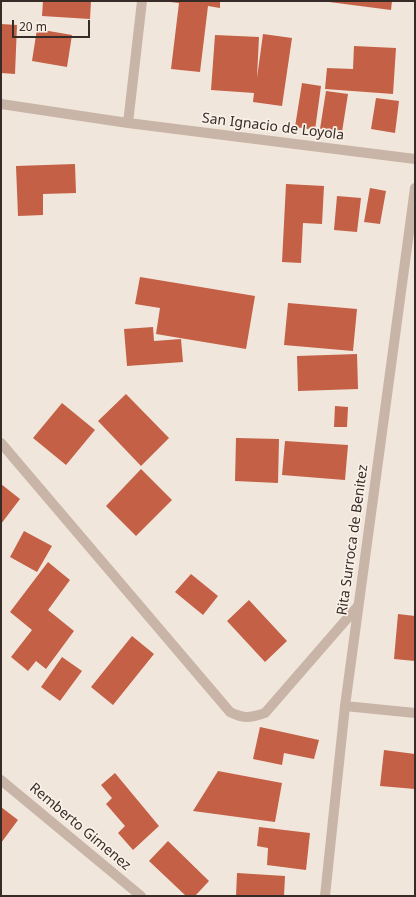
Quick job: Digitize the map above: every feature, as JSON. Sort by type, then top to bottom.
[{"type":"street","points":[[128,123],[142,1]]},
{"type":"street","name":"San Ignacio de Loyola","points":[[1,104],[128,123],[415,159]]},
{"type":"street","name":"Rita Surroca de Benitez","points":[[325,896],[345,706],[415,188]]},
{"type":"street","points":[[1,443],[230,712],[240,717],[254,717],[265,713],[358,605]]},
{"type":"street","points":[[345,706],[415,713]]},
{"type":"street","name":"Remberto Gimenez","points":[[1,780],[141,896]]},
{"type":"building","points":[[43,1],[91,1],[90,19],[42,16]]},
{"type":"building","points":[[170,1],[220,1],[220,8],[208,6],[200,72],[171,69],[179,3]]},
{"type":"building","points":[[329,1],[392,1],[391,10]]},
{"type":"building","points":[[1,24],[17,25],[15,74],[1,73]]},
{"type":"building","points":[[37,29],[72,35],[67,67],[32,61]]},
{"type":"building","points":[[263,34],[292,38],[282,106],[253,102],[254,93],[211,90],[215,35],[259,37],[257,78]]},
{"type":"building","points":[[354,46],[396,48],[393,94],[325,89],[327,68],[353,69]]},
{"type":"building","points":[[302,83],[321,86],[315,130],[295,127]]},
{"type":"building","points":[[326,91],[348,94],[342,132],[320,129]]},
{"type":"building","points":[[376,98],[399,101],[395,133],[371,129]]},
{"type":"building","points":[[75,164],[76,193],[43,194],[43,215],[18,216],[16,166]]},
{"type":"building","points":[[286,184],[324,186],[322,224],[303,223],[301,263],[282,262]]},
{"type":"building","points":[[370,188],[386,191],[380,224],[364,222]]},
{"type":"building","points":[[337,196],[361,198],[357,232],[334,230]]},
{"type":"building","points":[[140,277],[255,296],[246,349],[156,334],[160,308],[135,304]]},
{"type":"building","points":[[288,303],[357,309],[353,351],[284,345]]},
{"type":"building","points":[[153,327],[154,341],[181,339],[183,362],[127,366],[124,329]]},
{"type":"building","points":[[357,354],[358,389],[298,391],[297,356]]},
{"type":"building","points":[[126,394],[169,438],[141,466],[98,421]]},
{"type":"building","points":[[62,403],[95,430],[66,465],[33,438]]},
{"type":"building","points":[[335,406],[348,407],[347,427],[334,427]]},
{"type":"building","points":[[236,438],[279,439],[278,483],[235,481]]},
{"type":"building","points":[[285,441],[348,445],[345,480],[282,475]]},
{"type":"building","points":[[141,469],[172,500],[136,536],[106,506]]},
{"type":"building","points":[[1,484],[20,499],[1,524]]},
{"type":"building","points":[[24,531],[52,546],[37,572],[10,557]]},
{"type":"building","points":[[48,562],[70,580],[48,610],[74,631],[46,669],[36,661],[28,671],[11,657],[32,630],[10,612]]},
{"type":"building","points":[[191,574],[218,596],[203,615],[175,592]]},
{"type":"building","points":[[249,600],[287,641],[265,662],[227,621]]},
{"type":"building","points":[[398,614],[415,616],[415,661],[394,659]]},
{"type":"building","points":[[132,636],[154,654],[113,705],[91,687]]},
{"type":"building","points":[[62,657],[82,671],[60,701],[41,687]]},
{"type":"building","points":[[260,727],[319,740],[314,759],[284,753],[282,765],[253,759]]},
{"type":"building","points":[[384,750],[415,754],[415,789],[380,786]]},
{"type":"building","points":[[218,771],[282,783],[275,822],[193,811]]},
{"type":"building","points":[[115,773],[159,826],[133,850],[118,833],[125,826],[106,804],[112,798],[101,785]]},
{"type":"building","points":[[1,807],[18,820],[1,843]]},
{"type":"building","points":[[259,827],[310,833],[306,870],[267,865],[268,848],[257,846]]},
{"type":"building","points":[[168,841],[209,881],[195,896],[186,896],[149,861]]},
{"type":"building","points":[[237,873],[285,876],[284,896],[236,896]]}]
